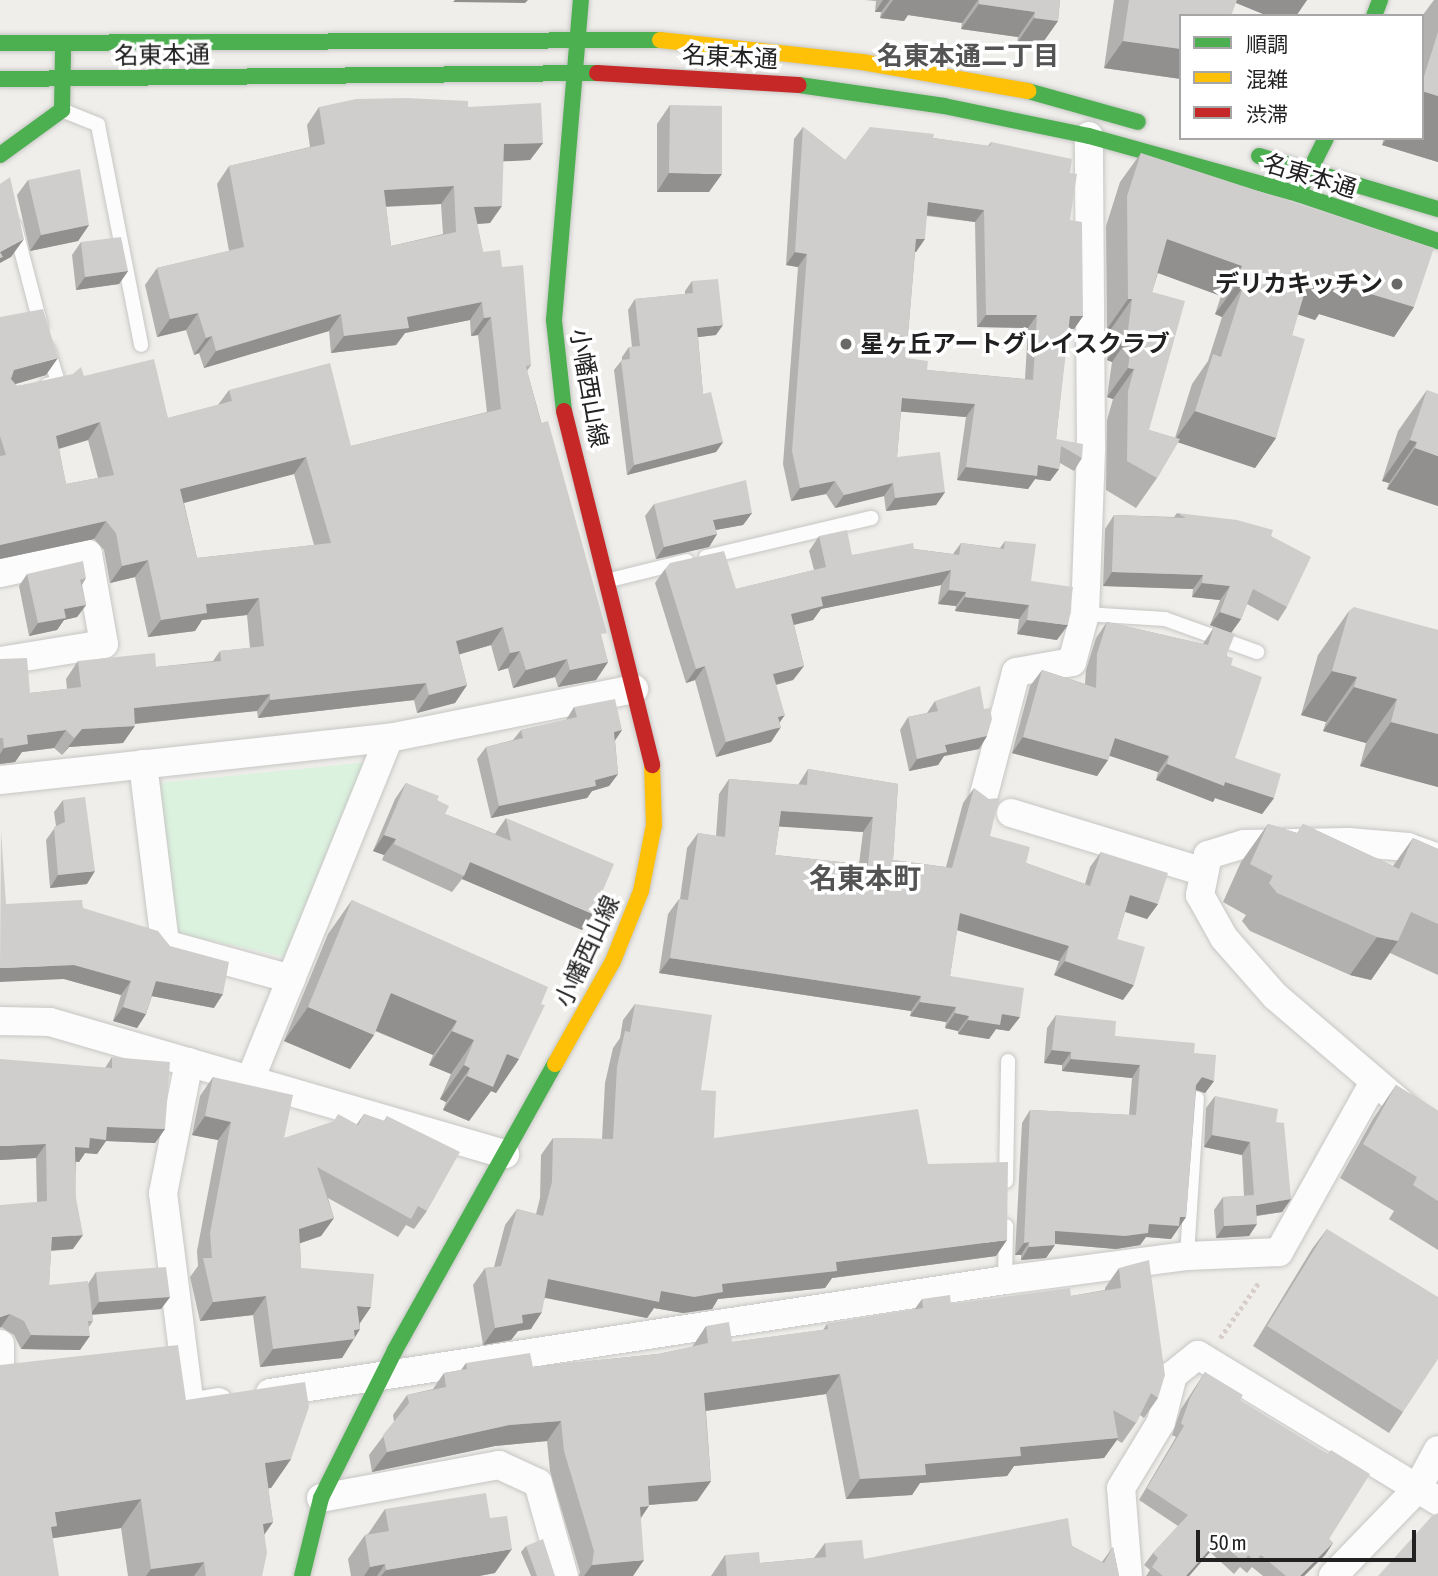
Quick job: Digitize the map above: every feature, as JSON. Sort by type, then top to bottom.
[{"type":"main road","name":"小幡西山線","points":[[302,1576],[321,1498],[383,1374],[613,961],[641,891],[654,825],[652,753],[634,688],[610,580],[564,412],[554,320],[578,72],[581,0]]},
{"type":"main road","name":"名東本通","points":[[0,43],[659,40],[862,62],[1002,84],[1155,127]]},
{"type":"main road","points":[[0,155],[62,110],[63,42]]},
{"type":"main road","name":"名東本通","points":[[0,79],[578,72],[791,84],[944,106],[1089,136],[1298,194],[1438,241]]},
{"type":"main road","points":[[1298,194],[1313,170],[1325,140]]},
{"type":"main road","name":"名東本通","points":[[1248,153],[1438,209]]},
{"type":"street","points":[[983,798],[1016,672],[1072,662],[1085,614],[1091,448],[1089,136]]},
{"type":"street","points":[[0,573],[88,554],[104,644],[0,662]]},
{"type":"street","points":[[0,780],[389,738],[634,688]]},
{"type":"street","points":[[250,1080],[389,738]]},
{"type":"street","points":[[143,764],[165,944],[291,979]]},
{"type":"street","points":[[1011,813],[1204,872]]},
{"type":"street","points":[[1438,858],[1408,847],[1348,842],[1244,844],[1208,855],[1200,895],[1224,938],[1275,996],[1373,1084],[1438,1135]]},
{"type":"street","points":[[0,1021],[50,1021],[505,1154]]},
{"type":"street","points":[[189,1062],[163,1193],[190,1407],[383,1374],[1005,1280],[1187,1256],[1279,1252],[1373,1084]]},
{"type":"street","points":[[0,1344],[0,1362]]},
{"type":"street","points":[[1128,1576],[1121,1488],[1161,1422],[1173,1376],[1198,1355],[1427,1495]]},
{"type":"street","points":[[1334,1576],[1427,1495],[1438,1450]]},
{"type":"street","points":[[321,1498],[499,1465],[538,1483],[564,1576]]},
{"type":"lane","points":[[62,110],[98,125],[141,345]]},
{"type":"lane","points":[[12,214],[58,382],[33,388]]},
{"type":"lane","points":[[610,580],[871,518]]},
{"type":"lane","points":[[1085,614],[1165,619],[1257,652]]},
{"type":"lane","points":[[1005,1280],[1008,1061]]},
{"type":"lane","points":[[1187,1256],[1197,1098]]},
{"type":"path","points":[[1198,1355],[1224,1335],[1279,1252]]},
{"type":"green space","points":[[370,762],[290,958],[168,931],[139,785]]},
{"type":"building","points":[[979,0],[1060,0],[1058,21],[1034,18],[1035,12],[979,4]]},
{"type":"building","points":[[1129,0],[1237,0],[1232,14],[1179,14],[1179,49],[1123,41]]},
{"type":"building","points":[[1438,32],[1438,96],[1424,92],[1424,77]]},
{"type":"building","points":[[356,99],[468,101],[468,107],[541,103],[543,143],[504,144],[502,206],[474,207],[483,252],[500,250],[502,267],[523,265],[531,365],[526,366],[541,423],[548,421],[607,633],[601,634],[608,662],[570,670],[567,659],[526,670],[520,651],[510,653],[503,627],[456,641],[467,685],[429,695],[426,683],[270,700],[270,694],[134,708],[135,726],[82,729],[74,738],[66,730],[27,735],[28,744],[4,748],[3,738],[0,738],[0,659],[27,658],[30,693],[81,687],[78,661],[155,653],[156,667],[221,661],[220,651],[264,646],[259,598],[206,604],[207,613],[161,620],[148,560],[122,566],[116,533],[106,521],[0,545],[0,456],[6,455],[0,436],[0,317],[43,309],[58,358],[14,370],[11,379],[17,386],[73,374],[81,367],[84,376],[154,359],[168,418],[232,401],[229,390],[330,363],[351,446],[501,409],[491,317],[484,318],[482,302],[407,317],[409,328],[344,336],[341,314],[216,351],[212,336],[206,338],[198,313],[170,319],[157,268],[244,247],[229,166],[325,144],[319,107]],"holes":[[[454,186],[456,232],[391,246],[384,190]],[[100,422],[114,475],[66,484],[56,436]],[[306,457],[331,543],[197,558],[180,489]]]},
{"type":"building","points":[[670,105],[722,106],[722,174],[669,173]]},
{"type":"building","points":[[803,127],[845,160],[870,127],[934,134],[933,138],[990,146],[991,142],[1072,159],[1070,173],[1077,174],[1070,220],[1082,222],[1083,316],[1070,316],[1056,439],[1083,444],[1082,458],[1061,446],[1059,469],[1038,465],[1037,476],[966,467],[975,404],[902,398],[897,457],[940,452],[945,492],[895,498],[893,483],[844,495],[835,481],[800,488],[792,451],[807,254],[795,252]],"holes":[[[928,202],[984,210],[986,315],[1037,315],[1033,380],[927,370],[928,361],[906,358],[916,239],[925,239]]]},
{"type":"building","points":[[1141,153],[1434,248],[1414,307],[1338,284],[1336,290],[1308,281],[1292,335],[1305,339],[1276,438],[1195,411],[1213,354],[1221,357],[1243,287],[1236,285],[1242,266],[1167,239],[1152,292],[1185,301],[1149,430],[1180,439],[1157,478],[1127,461],[1128,391],[1134,369],[1128,368],[1133,332],[1128,330],[1132,299],[1128,299],[1127,196]]},
{"type":"building","points":[[80,169],[89,225],[41,235],[28,180]]},
{"type":"building","points":[[10,177],[24,239],[0,252],[0,184]]},
{"type":"building","points":[[121,237],[128,271],[85,277],[81,242]]},
{"type":"building","points":[[718,279],[723,325],[697,328],[703,394],[711,392],[723,442],[634,465],[621,360],[630,359],[629,347],[640,346],[635,299],[693,293],[692,281]]},
{"type":"building","points":[[1427,390],[1438,394],[1438,456],[1415,448],[1417,442],[1410,440]]},
{"type":"building","points":[[746,480],[752,513],[713,520],[717,534],[664,547],[654,504]]},
{"type":"building","points":[[1177,513],[1237,520],[1273,530],[1271,536],[1311,557],[1287,607],[1253,589],[1241,619],[1220,612],[1230,586],[1202,583],[1203,575],[1112,572],[1114,515],[1186,518]]},
{"type":"building","points":[[847,530],[852,555],[913,543],[914,549],[959,555],[961,543],[1004,549],[1005,541],[1036,544],[1031,581],[1073,587],[1068,625],[1027,620],[1029,605],[965,597],[966,592],[949,590],[951,570],[821,597],[823,606],[791,614],[804,666],[773,674],[785,715],[778,717],[781,727],[726,742],[705,666],[696,669],[665,569],[670,563],[724,551],[736,589],[826,567],[819,536]]},
{"type":"building","points":[[83,561],[86,578],[80,580],[86,605],[64,609],[66,618],[38,623],[27,574]]},
{"type":"building","points":[[1354,607],[1438,630],[1438,734],[1391,722],[1397,699],[1354,687],[1357,677],[1332,671],[1349,611]]},
{"type":"building","points":[[1107,622],[1208,645],[1214,627],[1235,634],[1226,656],[1233,658],[1231,665],[1262,677],[1235,758],[1281,774],[1274,798],[1225,782],[1224,786],[1167,764],[1169,756],[1115,738],[1108,760],[1023,737],[1042,670],[1096,688],[1097,654]]},
{"type":"building","points":[[980,686],[984,709],[990,708],[992,719],[987,736],[945,745],[947,752],[917,759],[908,717],[938,711],[935,701]]},
{"type":"building","points":[[615,699],[622,730],[614,732],[618,774],[595,780],[596,786],[499,806],[486,747],[523,738],[521,730],[577,717],[574,707]]},
{"type":"building","points":[[808,769],[898,784],[893,860],[952,868],[974,788],[989,799],[999,798],[990,836],[1030,847],[1026,863],[1090,886],[1101,852],[1168,873],[1158,904],[1130,895],[1117,939],[1145,947],[1134,985],[1065,961],[1069,946],[960,913],[950,976],[1024,988],[1020,1017],[1002,1014],[1000,1025],[968,1020],[969,1016],[955,1013],[956,1007],[920,1002],[921,996],[670,958],[679,899],[688,900],[698,833],[725,837],[729,779],[807,785]],"holes":[[[781,811],[873,817],[868,865],[775,855]]]},
{"type":"building","points":[[406,783],[439,796],[437,800],[449,806],[445,814],[511,841],[506,818],[614,864],[593,914],[470,862],[464,876],[394,844],[396,839],[384,835]]},
{"type":"building","points":[[85,797],[95,871],[58,875],[54,827],[65,822],[63,800]]},
{"type":"building","points":[[1268,824],[1297,833],[1303,824],[1399,869],[1413,838],[1438,849],[1438,924],[1411,912],[1398,941],[1377,937],[1277,893],[1269,883],[1273,876],[1250,864]]},
{"type":"building","points":[[1,830],[6,904],[82,900],[83,908],[158,931],[170,946],[229,962],[223,994],[156,981],[146,1014],[123,1007],[131,981],[74,965],[0,968]]},
{"type":"building","points":[[352,900],[548,987],[541,1004],[545,1005],[519,1059],[507,1054],[493,1087],[467,1076],[470,1068],[464,1065],[474,1040],[452,1031],[457,1021],[391,993],[374,1035],[308,1007]]},
{"type":"building","points":[[635,1004],[712,1015],[701,1090],[716,1091],[714,1138],[918,1109],[928,1164],[1008,1162],[1007,1240],[836,1262],[837,1271],[722,1284],[723,1292],[694,1297],[661,1291],[659,1302],[548,1279],[542,1312],[522,1315],[523,1323],[495,1328],[485,1268],[501,1266],[517,1209],[543,1216],[552,1182],[553,1138],[613,1139],[617,1067],[625,1031],[630,1032]]},
{"type":"building","points":[[1056,1015],[1116,1021],[1115,1036],[1195,1043],[1194,1053],[1216,1055],[1214,1081],[1202,1077],[1196,1085],[1186,1217],[1180,1217],[1179,1226],[1149,1224],[1148,1233],[1125,1236],[1055,1231],[1055,1245],[1029,1247],[1029,1242],[1024,1243],[1030,1110],[1136,1115],[1140,1065],[1071,1059],[1071,1052],[1052,1050]]},
{"type":"building","points":[[112,1057],[170,1062],[165,1129],[107,1127],[106,1140],[90,1138],[89,1148],[75,1147],[76,1198],[83,1235],[52,1237],[49,1285],[88,1281],[93,1321],[88,1321],[90,1336],[31,1335],[24,1321],[10,1314],[0,1317],[0,1205],[47,1201],[46,1144],[0,1146],[0,1059],[112,1068]]},
{"type":"building","points":[[213,1077],[293,1095],[284,1138],[334,1121],[338,1114],[358,1125],[364,1114],[385,1121],[387,1116],[460,1152],[427,1211],[418,1206],[411,1219],[317,1167],[334,1218],[299,1229],[301,1268],[374,1274],[371,1307],[357,1306],[360,1329],[354,1330],[355,1339],[273,1349],[266,1296],[213,1302],[203,1258],[212,1258],[210,1233],[231,1122],[205,1116]]},
{"type":"building","points":[[1396,1085],[1438,1111],[1438,1201],[1413,1185],[1417,1177],[1363,1144]]},
{"type":"building","points":[[1215,1096],[1278,1109],[1276,1122],[1284,1123],[1291,1199],[1256,1205],[1257,1224],[1224,1226],[1223,1197],[1254,1195],[1250,1142],[1212,1135]]},
{"type":"building","points":[[1327,1229],[1438,1297],[1438,1359],[1403,1412],[1267,1326]]},
{"type":"building","points":[[1149,1260],[1165,1375],[1158,1398],[1151,1393],[1136,1423],[1113,1410],[1118,1438],[1020,1447],[1021,1456],[925,1464],[926,1475],[860,1479],[840,1374],[704,1393],[711,1481],[648,1486],[649,1506],[640,1507],[644,1560],[592,1565],[594,1551],[564,1451],[561,1421],[509,1425],[387,1452],[383,1435],[409,1403],[407,1395],[446,1387],[444,1373],[467,1369],[466,1363],[530,1353],[533,1367],[658,1354],[708,1343],[706,1326],[729,1322],[732,1342],[828,1329],[827,1324],[923,1308],[922,1299],[950,1295],[951,1304],[1070,1288],[1071,1296],[1121,1288],[1119,1268]]},
{"type":"building","points":[[166,1267],[170,1297],[99,1302],[96,1272]]},
{"type":"building","points":[[178,1345],[186,1400],[305,1382],[309,1407],[291,1459],[265,1463],[273,1522],[263,1524],[267,1553],[262,1576],[206,1576],[204,1562],[151,1569],[141,1499],[55,1512],[57,1526],[51,1527],[59,1576],[0,1576],[0,1365]]},
{"type":"building","points":[[1205,1372],[1243,1395],[1240,1400],[1328,1454],[1331,1450],[1370,1474],[1329,1539],[1333,1543],[1300,1576],[1286,1576],[1261,1555],[1255,1561],[1248,1555],[1243,1562],[1218,1540],[1186,1576],[1163,1576],[1152,1567],[1158,1558],[1153,1553],[1188,1515],[1147,1488],[1184,1426],[1181,1423],[1190,1398]]},
{"type":"building","points":[[486,1493],[490,1518],[507,1516],[512,1549],[386,1570],[385,1564],[370,1567],[365,1535],[389,1531],[385,1509]]},
{"type":"building","points":[[1438,1513],[1438,1576],[1378,1576],[1432,1516]]},
{"type":"building","points":[[1068,1518],[1072,1546],[1104,1563],[1113,1547],[1119,1576],[727,1576],[725,1555],[759,1552],[760,1563],[826,1557],[825,1543],[862,1540],[864,1559]]},
{"type":"building","points":[[543,1539],[555,1576],[537,1576],[526,1546]]},
{"type":"traffic: fast","points":[[564,411],[554,320],[581,0]]},
{"type":"traffic: fast","points":[[1375,14],[1380,0]]},
{"type":"traffic: fast","points":[[0,43],[660,40]]},
{"type":"traffic: fast","points":[[0,155],[62,110],[63,52]]},
{"type":"traffic: fast","points":[[0,79],[597,73]]},
{"type":"traffic: fast","points":[[799,85],[944,106],[1089,136],[1298,194],[1438,241]]},
{"type":"traffic: fast","points":[[1028,91],[1138,122]]},
{"type":"traffic: fast","points":[[1299,192],[1325,140]]},
{"type":"traffic: fast","points":[[1259,156],[1438,209]]},
{"type":"traffic: fast","points":[[302,1576],[321,1498],[395,1350],[555,1064]]},
{"type":"traffic: slow","points":[[660,40],[862,62],[1028,91]]},
{"type":"traffic: slow","points":[[555,1064],[613,961],[641,891],[654,825],[652,765]]},
{"type":"traffic: jam","points":[[597,73],[799,85]]},
{"type":"traffic: jam","points":[[564,411],[652,765]]},
{"type":"place","name":"デリカキッチン","points":[[1397,284]]},
{"type":"place","name":"星ヶ丘アートグレイスクラブ","points":[[846,344]]},
{"type":"district","name":"名東本通二丁目","points":[[968,57]]},
{"type":"district","name":"名東本町","points":[[865,878]]}]
